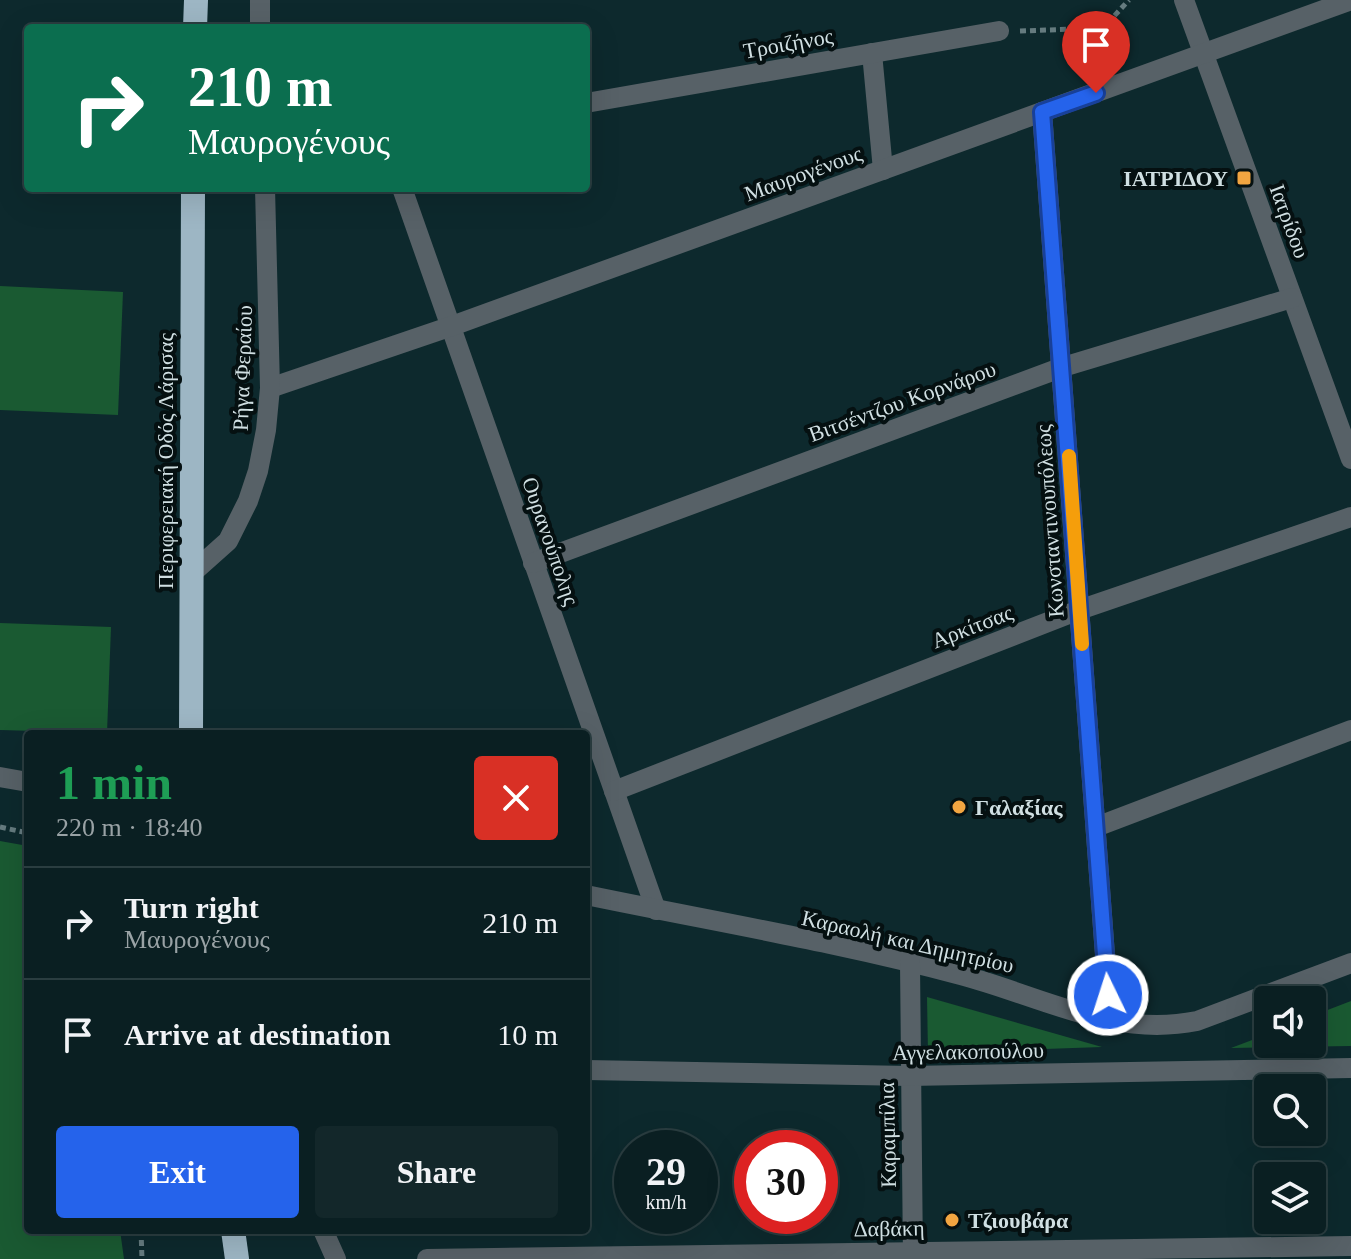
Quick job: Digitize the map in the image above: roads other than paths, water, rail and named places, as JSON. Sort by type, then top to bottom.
[{"type":"highway","points":[[195,24],[196,0]]},
{"type":"highway","name":"Περιφερειακή Οδός Λάρισας","points":[[189,730],[193,192]]},
{"type":"highway","points":[[234,1234],[237,1259]]},
{"type":"street","points":[[260,0],[260,24]]},
{"type":"street","name":"Ιατρίδου","points":[[1184,0],[1351,459]]},
{"type":"street","name":"Μαυρογένους","points":[[270,388],[452,326],[1351,0]]},
{"type":"street","name":"Τρoιζήνος","points":[[590,102],[999,31]]},
{"type":"street","points":[[872,53],[883,170]]},
{"type":"street","name":"Κωνσταντινουπόλεως","points":[[1042,112],[1110,1022]]},
{"type":"street","name":"Ρήγα Φεραίου","points":[[191,574],[228,541],[258,471],[266,430],[270,388],[265,192]]},
{"type":"street","name":"Ουρανούπολης","points":[[403,192],[656,910]]},
{"type":"street","name":"Βιτσέντζου Κορνάρου","points":[[533,563],[1063,367],[1292,298]]},
{"type":"street","name":"Αρκίτσας","points":[[614,791],[1079,610],[1351,517]]},
{"type":"street","points":[[1096,827],[1351,730]]},
{"type":"street","points":[[0,777],[24,781]]},
{"type":"street","name":"Καραολή και Δημητρίου","points":[[590,896],[961,975],[1110,1022],[1145,1027],[1197,1021],[1351,963]]},
{"type":"street","name":"Καραμπίλια","points":[[910,963],[913,1256]]},
{"type":"street","name":"Αγγελακοπούλου","points":[[590,1070],[909,1076],[1351,1068]]},
{"type":"street","points":[[325,1234],[336,1259]]},
{"type":"street","name":"Δαβάκη","points":[[427,1259],[913,1256],[1351,1246]]},
{"type":"place","name":"ΙΑΤΡΙΔΟΥ","points":[[1244,178]]},
{"type":"place","name":"Γαλαξίας","points":[[959,807]]},
{"type":"place","name":"Τζιουβάρα","points":[[952,1220]]}]
